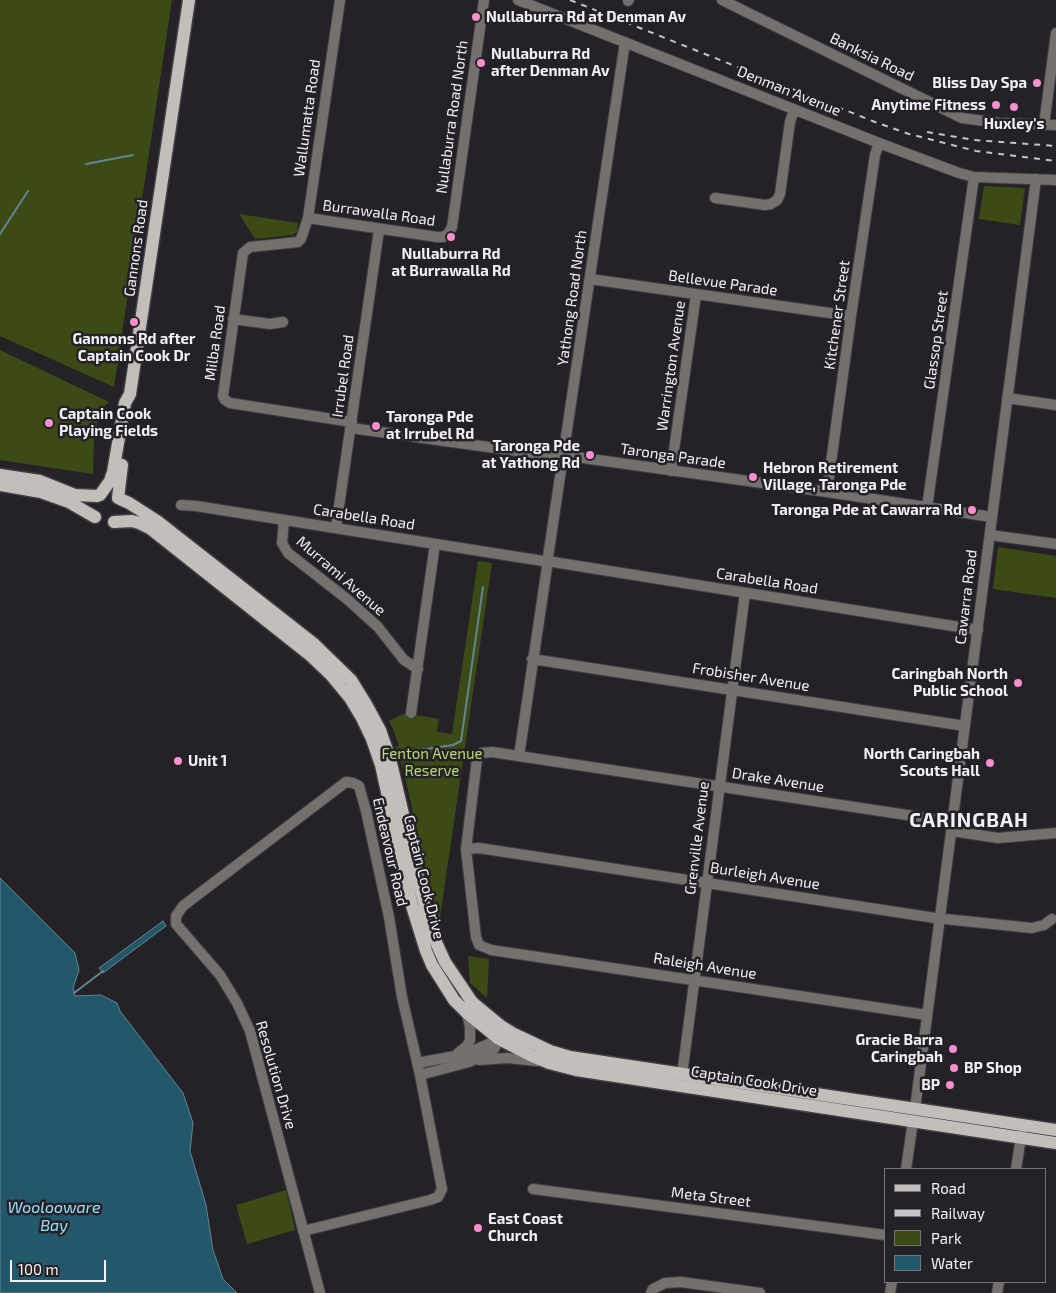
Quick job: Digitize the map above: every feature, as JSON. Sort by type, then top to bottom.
[{"type":"main road","name":"Gannons Road","points":[[98,495],[110,481],[113,472],[125,403],[130,394],[189,0]]},
{"type":"main road","points":[[0,485],[41,492],[69,502],[104,523],[114,522],[121,515],[122,511],[119,498],[131,404],[130,394]]},
{"type":"main road","points":[[122,465],[126,488],[157,521]]},
{"type":"main road","points":[[0,475],[40,481],[75,495],[112,493],[119,498]]},
{"type":"main road","points":[[94,517],[92,506],[98,495]]},
{"type":"main road","name":"Captain Cook Drive","points":[[119,498],[129,502],[157,521],[314,644],[351,680],[380,730],[390,759],[427,916],[445,962],[458,984],[472,1002],[486,1015],[549,1057]]},
{"type":"main road","name":"Captain Cook Drive","points":[[114,522],[132,521],[151,529],[310,655],[331,674],[350,698],[372,739],[381,765],[412,906],[426,951],[444,984],[467,1013],[499,1039],[516,1049],[549,1057],[570,1057],[682,1081],[1022,1132],[1056,1143]]},
{"type":"main road","name":"Captain Cook Drive","points":[[1022,1132],[1056,1130]]},
{"type":"street","name":"Wallumatta Road","points":[[301,239],[308,218],[340,0]]},
{"type":"street","name":"Nullaburra Road North","points":[[446,236],[452,227],[484,0]]},
{"type":"street","name":"Denman Avenue","points":[[518,0],[794,110],[959,173],[974,177],[1056,180]]},
{"type":"street","name":"Banksia Road","points":[[722,0],[962,118],[976,121],[1056,125]]},
{"type":"street","points":[[1044,125],[1056,33]]},
{"type":"street","name":"Yathong Road North","points":[[519,756],[625,42]]},
{"type":"street","points":[[715,198],[765,205],[772,204],[777,200],[780,194],[790,122],[794,110]]},
{"type":"street","name":"Kitchener Street","points":[[827,492],[851,316],[875,156],[879,143]]},
{"type":"street","name":"Glassop Street","points":[[928,507],[974,177]]},
{"type":"street","name":"Cawarra Road","points":[[906,1168],[1036,179]]},
{"type":"street","name":"Burrawalla Road","points":[[308,218],[379,230],[438,237],[446,236]]},
{"type":"street","name":"Irrubel Road","points":[[336,527],[379,230]]},
{"type":"street","name":"Milba Road","points":[[301,239],[296,242],[250,247],[242,256],[223,393],[224,398],[227,402],[351,425]]},
{"type":"street","name":"Bellevue Parade","points":[[590,279],[851,316]]},
{"type":"street","name":"Warrington Avenue","points":[[671,471],[696,295]]},
{"type":"street","points":[[233,319],[270,324],[283,322]]},
{"type":"street","points":[[1007,398],[1056,405]]},
{"type":"street","name":"Taronga Parade","points":[[351,425],[992,517]]},
{"type":"street","name":"Carabella Road","points":[[181,505],[336,527],[978,630]]},
{"type":"street","name":"Murrami Avenue","points":[[284,520],[282,543],[288,553],[347,599],[378,627],[404,660],[418,669]]},
{"type":"street","points":[[990,534],[1056,544]]},
{"type":"street","points":[[411,713],[435,544]]},
{"type":"street","name":"Grenville Avenue","points":[[682,1081],[744,593]]},
{"type":"street","name":"Frobisher Avenue","points":[[532,659],[965,726]]},
{"type":"street","name":"Drake Avenue","points":[[466,849],[477,759],[481,754],[492,752],[720,786],[952,827],[998,838],[1056,833]]},
{"type":"street","name":"Endeavour Road","points":[[176,916],[183,906],[340,786],[346,782],[359,786],[390,917],[402,997],[420,1075],[442,1189],[438,1197],[303,1231]]},
{"type":"street","name":"Burleigh Avenue","points":[[466,849],[479,848],[940,918],[1032,928],[1044,925],[1052,919]]},
{"type":"street","name":"Raleigh Avenue","points":[[466,849],[476,937],[479,945],[491,950],[927,1015]]},
{"type":"street","name":"Resolution Drive","points":[[176,916],[176,924],[220,975],[237,1003],[250,1031],[320,1293]]},
{"type":"street","points":[[452,1057],[462,1050],[470,1040],[467,1013]]},
{"type":"street","points":[[468,1062],[490,1052],[499,1039],[486,1015]]},
{"type":"street","points":[[417,1063],[466,1054],[499,1039]]},
{"type":"street","points":[[420,1075],[468,1062],[506,1058],[528,1059],[549,1057]]},
{"type":"street","points":[[1016,1168],[1022,1132]]},
{"type":"street","name":"Meta Street","points":[[532,1189],[884,1235]]},
{"type":"street","points":[[650,1293],[653,1289],[665,1283],[681,1282],[760,1293]]},
{"type":"green space","points":[[0,0],[172,0],[114,387],[0,336]]},
{"type":"green space","points":[[984,186],[1025,188],[1020,225],[979,219]]},
{"type":"green space","points":[[239,214],[298,223],[297,232],[292,235],[255,239]]},
{"type":"green space","name":"Captain Cook Playing Fields","points":[[0,350],[109,402],[100,410],[94,436],[93,474],[0,460]]},
{"type":"green space","points":[[998,547],[1056,556],[1056,598],[993,589]]},
{"type":"green space","name":"Fenton Avenue Reserve","points":[[478,561],[492,563],[439,924],[403,769],[396,747],[399,746],[389,721],[405,713],[439,719],[437,732],[452,734]]},
{"type":"green space","points":[[468,956],[489,959],[487,998],[470,983]]},
{"type":"green space","points":[[286,1190],[295,1230],[247,1244],[236,1205]]},
{"type":"water","name":"Woolooware Bay","points":[[0,878],[75,953],[79,970],[73,988],[75,996],[101,995],[117,1003],[120,1011],[183,1093],[193,1123],[190,1151],[206,1205],[213,1250],[223,1279],[237,1293],[0,1293]]},
{"type":"water","points":[[163,921],[166,926],[103,973],[99,968]]},
{"type":"waterway","points":[[86,164],[133,155]]},
{"type":"waterway","points":[[0,234],[28,191]]},
{"type":"waterway","points":[[405,752],[453,745],[461,741],[483,587]]},
{"type":"waterway","points":[[74,993],[103,971]]},
{"type":"railway","points":[[570,0],[909,134],[976,151],[1056,161]]},
{"type":"railway","points":[[927,132],[974,140],[1056,146]]},
{"type":"place","name":"Nullaburra Rd at Denman Av","points":[[476,17]]},
{"type":"place","name":"Nullaburra Rd after Denman Av","points":[[481,63]]},
{"type":"place","name":"Bliss Day Spa","points":[[1037,83]]},
{"type":"place","name":"Anytime Fitness","points":[[996,105]]},
{"type":"place","name":"Huxley's","points":[[1014,107]]},
{"type":"place","name":"Nullaburra Rd at Burrawalla Rd","points":[[451,237]]},
{"type":"place","name":"Gannons Rd after Captain Cook Dr","points":[[134,322]]},
{"type":"place","name":"Captain Cook Playing Fields","points":[[49,423]]},
{"type":"place","name":"Taronga Pde at Irrubel Rd","points":[[376,426]]},
{"type":"place","name":"Taronga Pde at Yathong Rd","points":[[590,455]]},
{"type":"place","name":"Hebron Retirement Village, Taronga Pde","points":[[753,477]]},
{"type":"place","name":"Taronga Pde at Cawarra Rd","points":[[972,510]]},
{"type":"place","name":"Caringbah North Public School","points":[[1018,683]]},
{"type":"place","name":"Unit 1","points":[[178,761]]},
{"type":"place","name":"North Caringbah Scouts Hall","points":[[990,763]]},
{"type":"place","name":"Gracie Barra Caringbah","points":[[953,1049]]},
{"type":"place","name":"BP Shop","points":[[954,1068]]},
{"type":"place","name":"BP","points":[[950,1085]]},
{"type":"place","name":"East Coast Church","points":[[478,1228]]},
{"type":"district","name":"CARINGBAH","points":[[969,820]]}]
